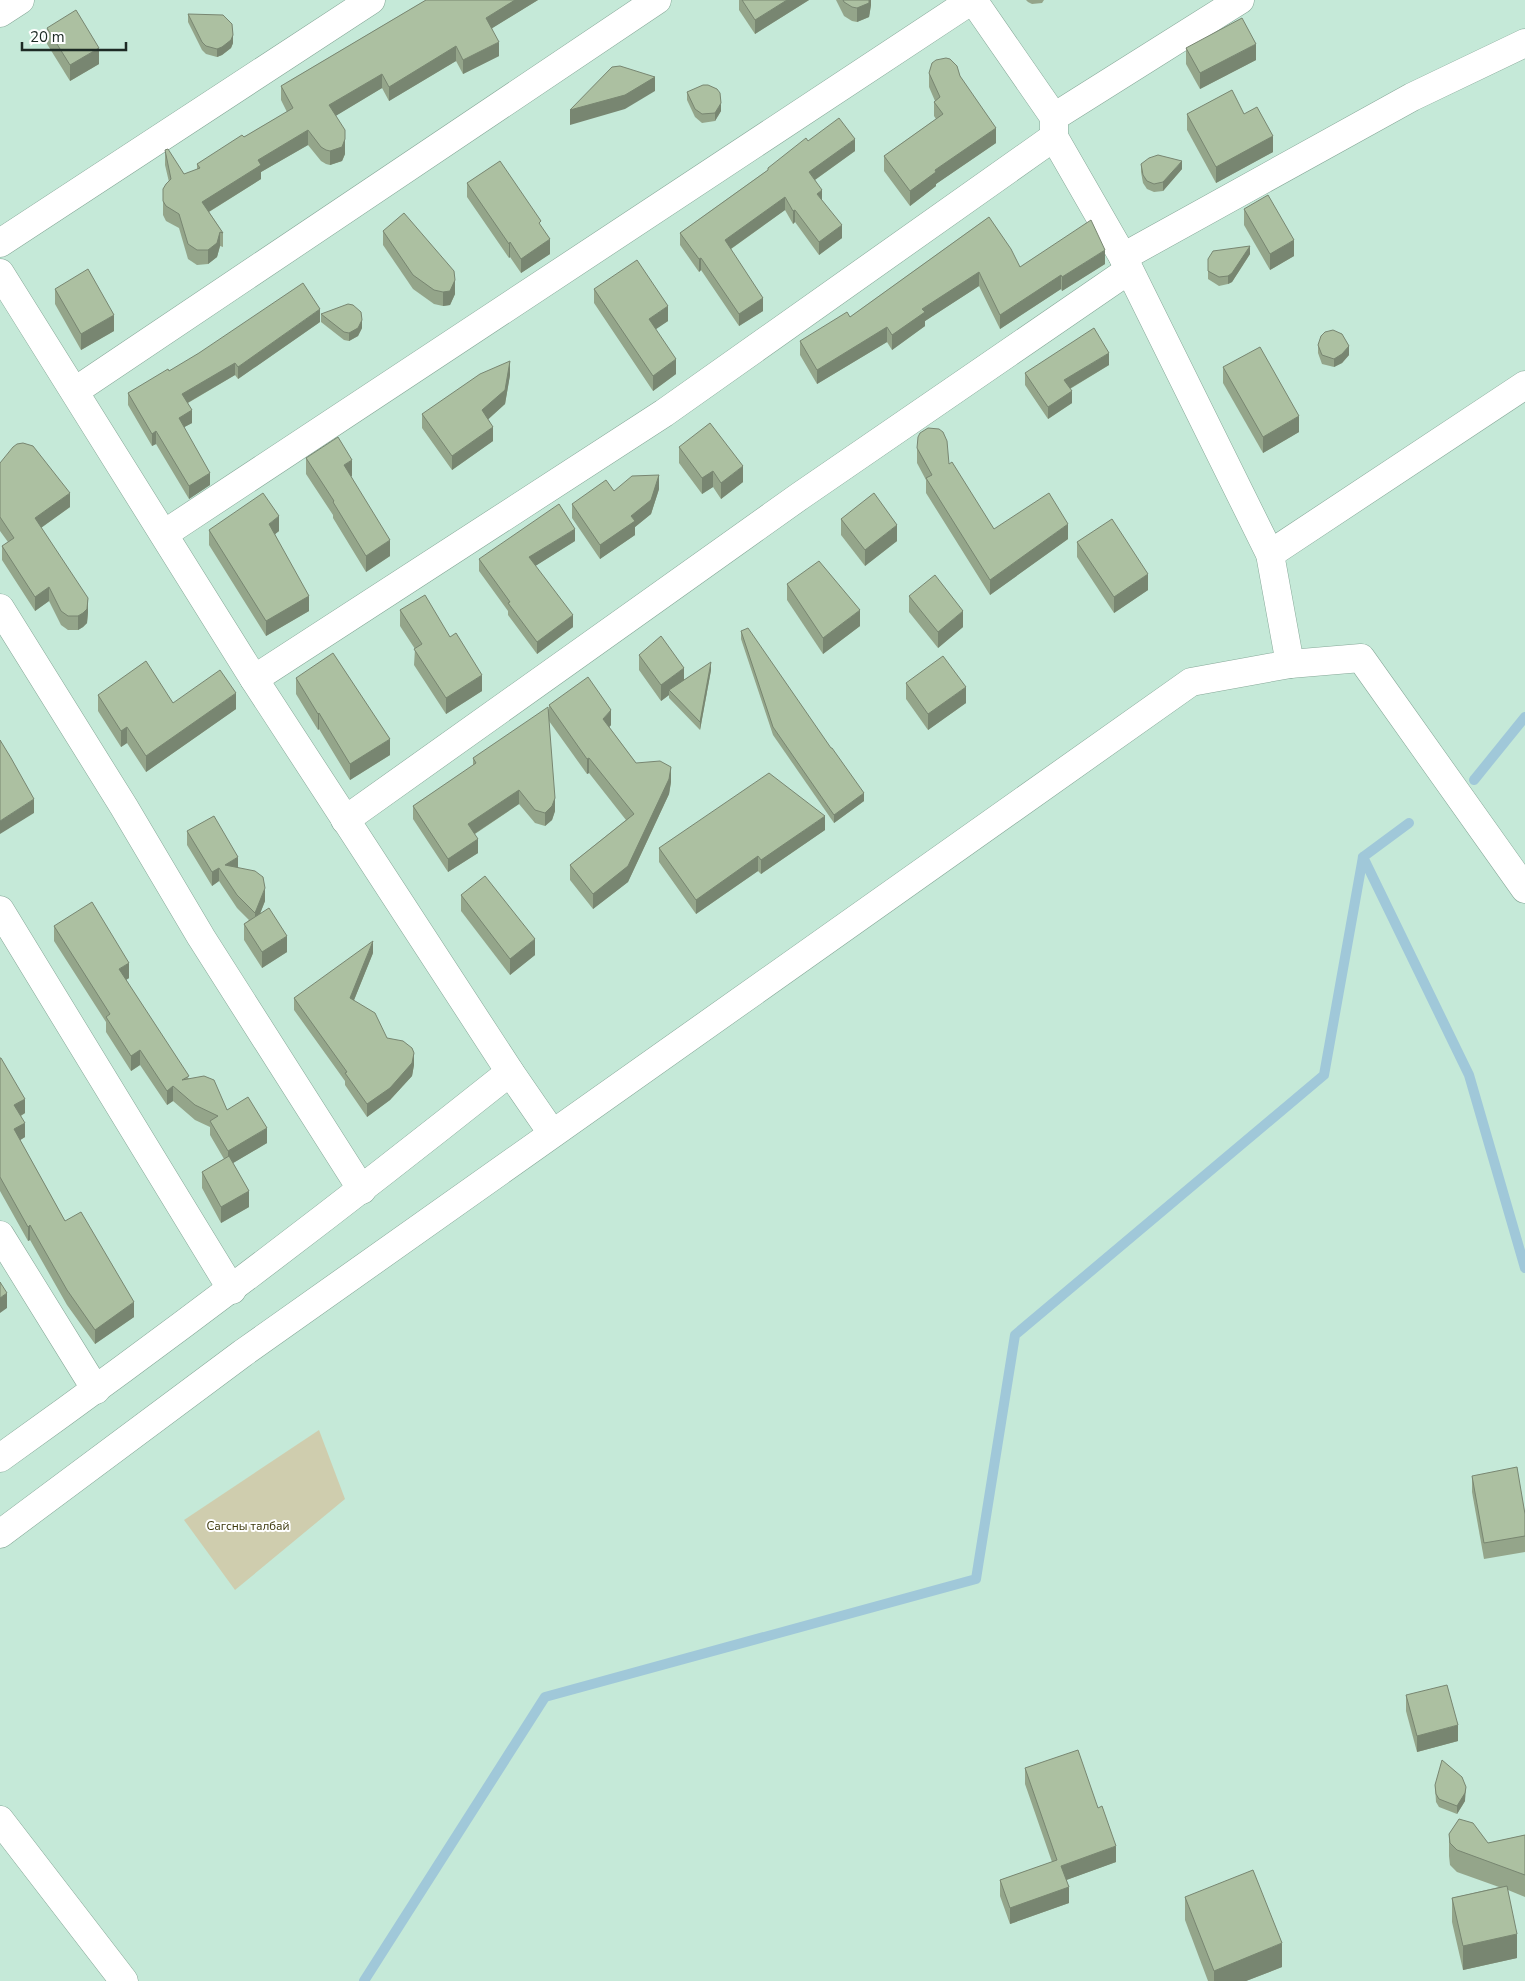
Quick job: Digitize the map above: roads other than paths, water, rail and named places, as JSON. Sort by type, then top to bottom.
[{"type":"street","points":[[0,13],[20,0]]},
{"type":"street","points":[[0,243],[372,0]]},
{"type":"street","points":[[75,391],[657,0]]},
{"type":"street","points":[[164,534],[972,0],[1054,127],[1126,264],[1270,554],[1290,664]]},
{"type":"street","points":[[254,678],[664,413],[1054,127],[1240,0]]},
{"type":"street","points":[[345,820],[1126,264],[1412,97],[1525,43]]},
{"type":"street","points":[[0,273],[345,820],[552,1133]]},
{"type":"street","points":[[1270,554],[1525,384]]},
{"type":"street","points":[[0,608],[124,807],[201,937],[362,1190]]},
{"type":"street","points":[[0,1534],[243,1353],[1191,682],[1290,664],[1361,658],[1525,889]]},
{"type":"street","points":[[0,910],[232,1290]]},
{"type":"street","points":[[0,1458],[232,1290],[362,1190],[510,1072]]},
{"type":"street","points":[[0,1235],[96,1390]]},
{"type":"street","points":[[0,1820],[124,1981]]},
{"type":"waterway","points":[[1474,780],[1525,717]]},
{"type":"waterway","points":[[1409,823],[1363,857],[1469,1075],[1525,1268]]},
{"type":"waterway","points":[[364,1981],[545,1697],[976,1579],[1015,1335],[1324,1075],[1363,857]]},
{"type":"park label","name":"Сагсны талбай","points":[[248,1526]]}]
